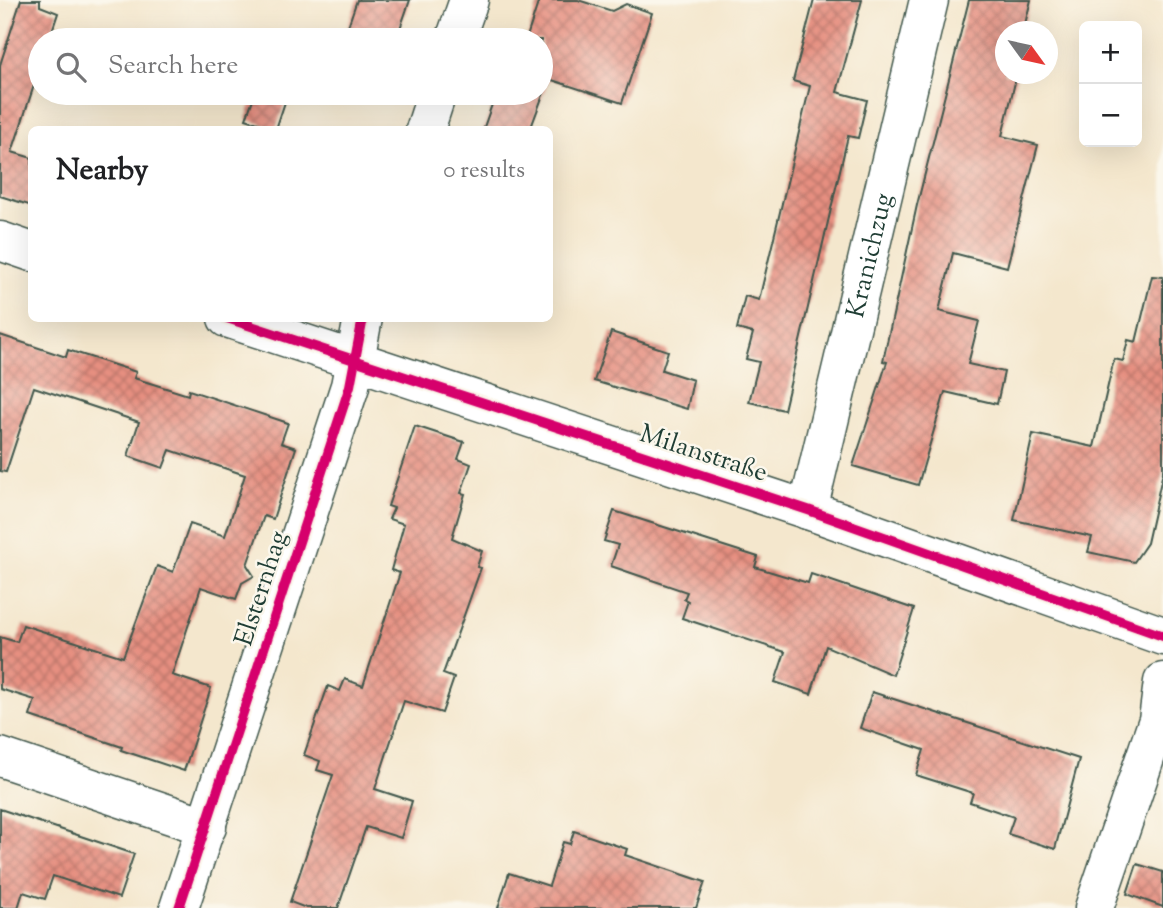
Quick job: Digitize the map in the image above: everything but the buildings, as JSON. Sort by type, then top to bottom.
[{"type":"street","points":[[459,28],[469,0]]},
{"type":"street","name":"Kranichzug","points":[[807,510],[929,0]]},
{"type":"street","points":[[426,126],[433,105]]},
{"type":"street","points":[[0,241],[28,251]]},
{"type":"street","name":"Milanstraße","points":[[239,322],[807,510],[1163,636]]},
{"type":"street","name":"Elsternhag","points":[[179,908],[350,386],[362,322]]},
{"type":"street","points":[[1094,908],[1158,720],[1163,682]]},
{"type":"street","points":[[0,757],[207,827]]},
{"type":"cycle path","points":[[239,322],[808,510],[1163,636]]},
{"type":"cycle path","points":[[179,908],[350,386],[362,322]]}]
